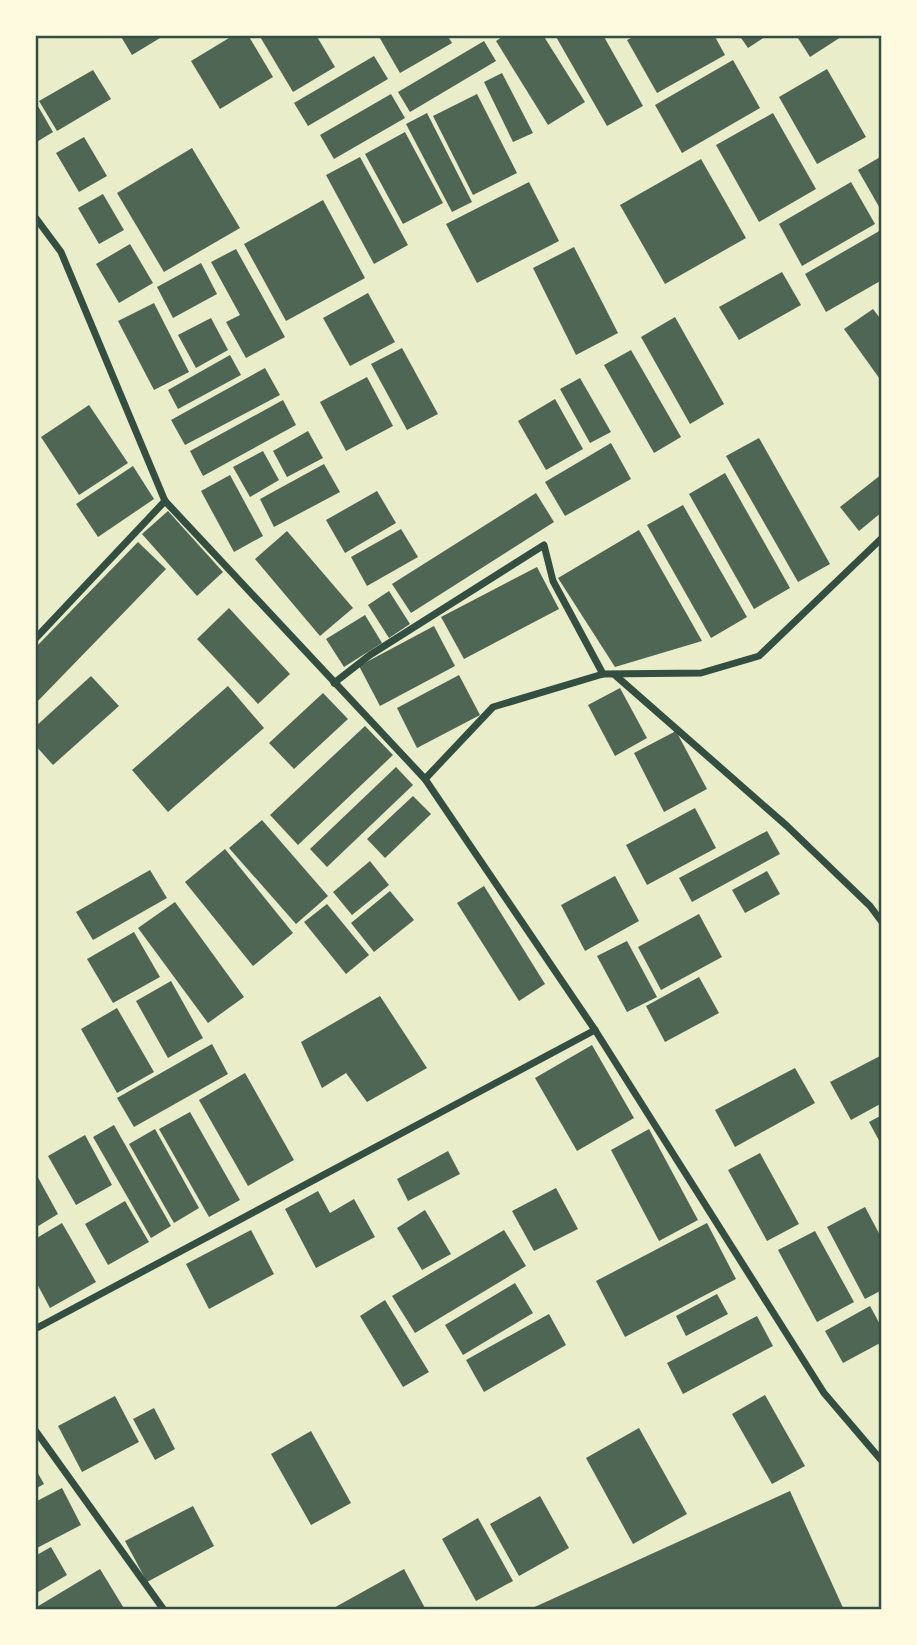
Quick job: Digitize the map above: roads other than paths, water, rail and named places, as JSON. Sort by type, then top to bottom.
[{"type":"street","points":[[35,217],[61,252],[165,501],[425,779],[595,1030],[824,1393],[882,1461]]},
{"type":"street","points":[[35,639],[165,501]]},
{"type":"street","points":[[425,779],[493,707],[603,674],[701,673],[759,656],[882,538]]},
{"type":"street","points":[[334,683],[370,655],[544,545],[553,581],[603,674]]},
{"type":"street","points":[[614,674],[787,826],[870,906],[882,922]]},
{"type":"street","points":[[35,1329],[595,1030]]},
{"type":"street","points":[[35,1430],[164,1610]]}]
